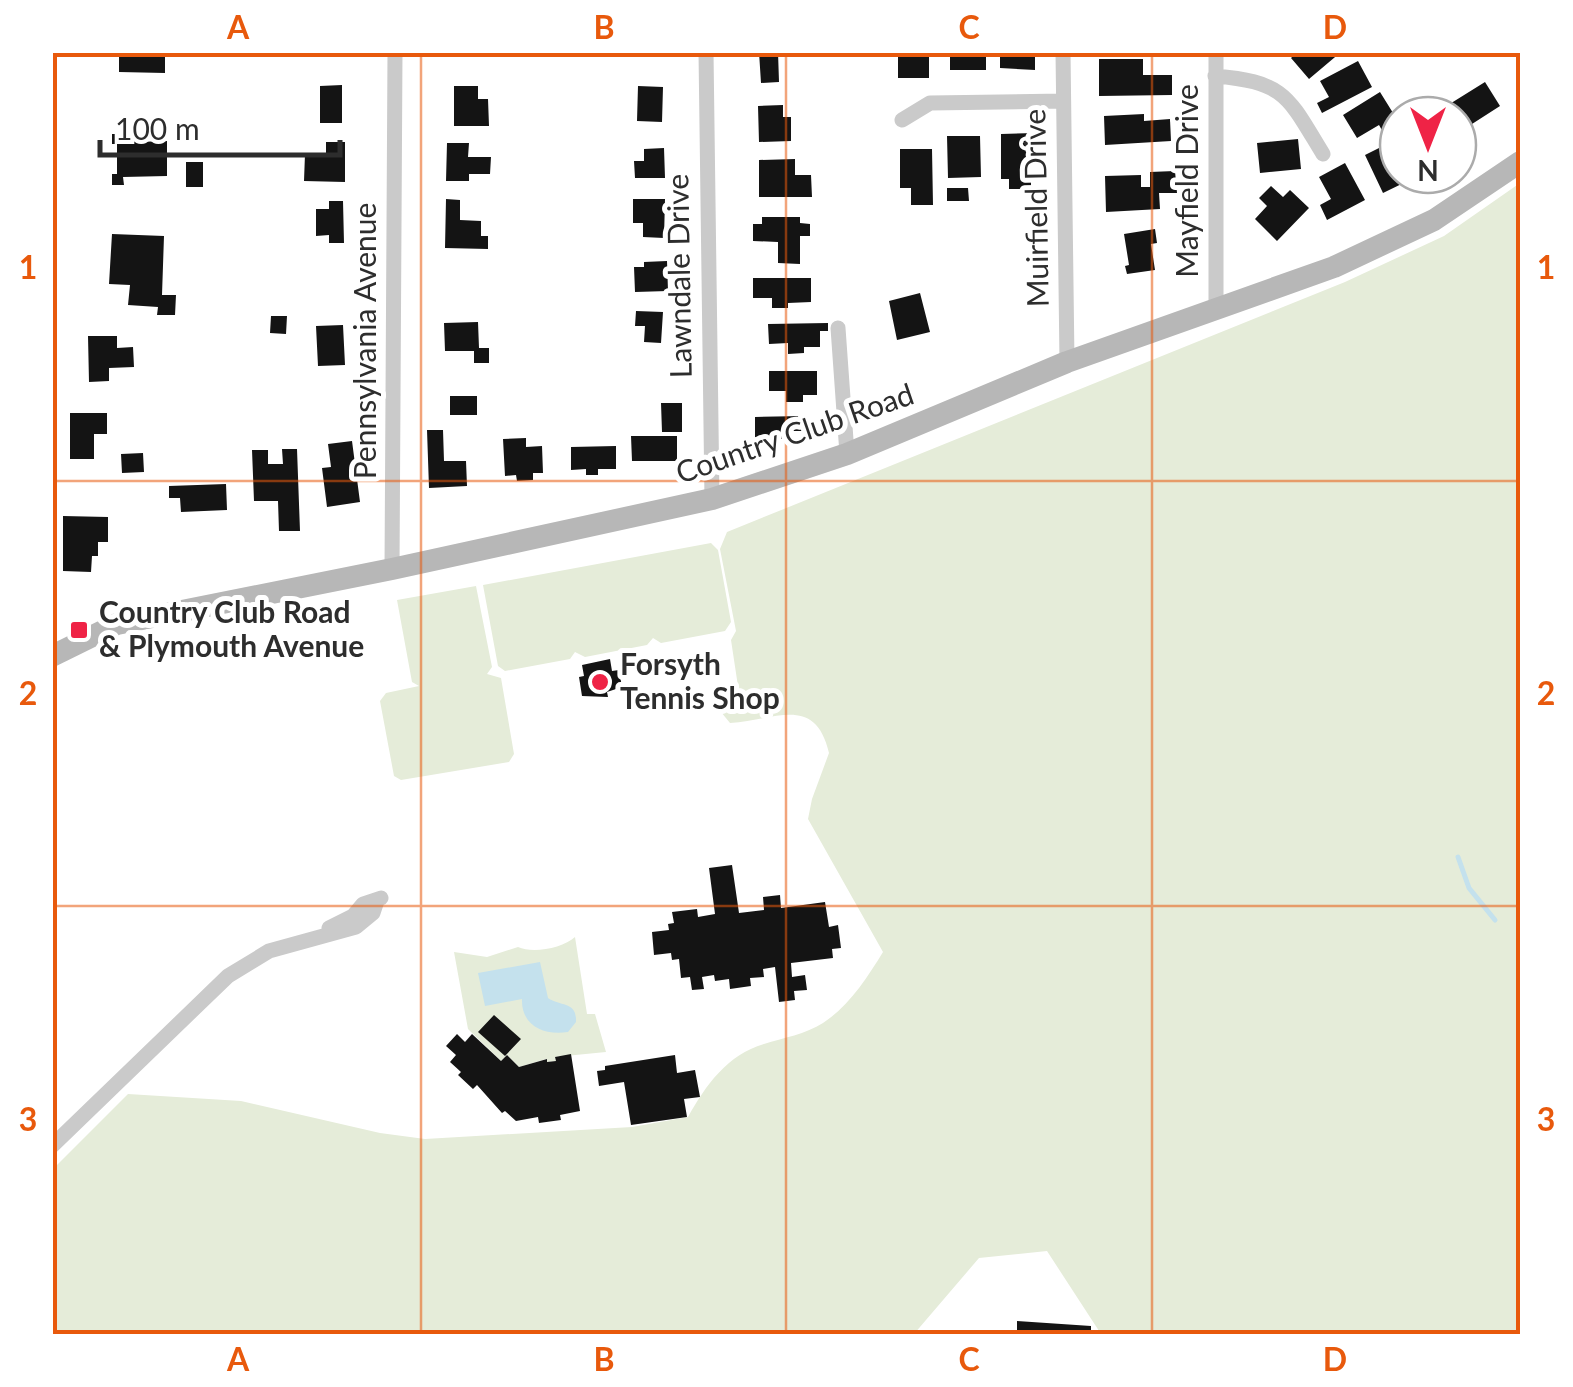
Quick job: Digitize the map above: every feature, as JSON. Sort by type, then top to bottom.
[{"type":"main road","name":"Country Club Road","points":[[52,656],[116,624],[712,499],[847,454],[1067,362],[1334,267],[1472,198],[1520,162]]},
{"type":"street","name":"Pennsylvania Avenue","points":[[392,569],[395,52]]},
{"type":"street","name":"Lawndale Drive","points":[[706,52],[712,499]]},
{"type":"street","name":"Muirfield Drive","points":[[1063,52],[1067,362]]},
{"type":"street","name":"Mayfield Drive","points":[[1216,52],[1216,309]]},
{"type":"street","points":[[1215,76],[1252,80],[1279,92],[1290,101],[1324,154]]},
{"type":"street","points":[[902,120],[930,102],[1063,101]]},
{"type":"street","points":[[838,328],[847,454]]},
{"type":"street","points":[[52,1146],[228,976],[269,950],[356,927],[373,913],[380,899]]},
{"type":"green space","points":[[1520,183],[1520,1334],[1101,1334],[1047,1251],[979,1258],[914,1334],[53,1334],[53,1169],[128,1094],[241,1101],[380,1133],[425,1139],[632,1127],[688,1117],[728,1063],[751,1049],[809,1030],[832,1016],[857,991],[883,952],[808,819],[829,753],[823,734],[803,717],[777,716],[730,723],[721,712],[722,701],[739,693],[731,640],[736,631],[720,549],[727,532],[1345,282],[1444,236]]},
{"type":"green space","points":[[711,543],[718,550],[731,622],[725,631],[661,643],[653,638],[647,645],[585,657],[575,652],[570,659],[505,671],[498,666],[483,585]]},
{"type":"green space","points":[[476,586],[492,667],[487,674],[501,678],[514,754],[509,762],[401,780],[394,776],[380,701],[386,693],[419,686],[412,682],[397,600]]},
{"type":"green space","points":[[575,937],[587,1014],[595,1014],[606,1052],[555,1057],[556,1061],[546,1059],[519,1067],[507,1055],[501,1061],[468,1029],[454,952],[487,957],[518,947],[548,949]]},
{"type":"water","points":[[540,962],[548,998],[567,1006],[576,1015],[568,1032],[535,1027],[525,1016],[522,999],[485,1006],[478,973]]},
{"type":"building","points":[[119,52],[165,52],[165,73],[119,72]]},
{"type":"building","points":[[759,52],[778,52],[779,82],[761,83]]},
{"type":"building","points":[[898,52],[929,52],[929,78],[898,78]]},
{"type":"building","points":[[950,52],[986,52],[986,70],[950,70]]},
{"type":"building","points":[[1000,52],[1035,52],[1035,70],[1000,68]]},
{"type":"building","points":[[1297,52],[1341,52],[1309,79],[1291,58]]},
{"type":"building","points":[[1099,59],[1143,59],[1143,75],[1172,75],[1172,95],[1099,96]]},
{"type":"building","points":[[1358,61],[1372,87],[1322,113],[1317,103],[1329,97],[1320,81]]},
{"type":"building","points":[[1485,82],[1500,106],[1478,120],[1478,95],[1464,95]]},
{"type":"building","points":[[342,85],[342,123],[320,123],[320,86]]},
{"type":"building","points":[[454,86],[478,86],[478,99],[488,99],[489,126],[454,126]]},
{"type":"building","points":[[638,86],[663,87],[662,122],[637,121]]},
{"type":"building","points":[[1380,92],[1382,95],[1378,95],[1378,126],[1357,138],[1343,115]]},
{"type":"building","points":[[783,105],[783,117],[791,117],[791,141],[759,142],[758,106]]},
{"type":"building","points":[[1144,114],[1144,121],[1170,119],[1171,141],[1105,145],[1104,116]]},
{"type":"building","points":[[1035,133],[1036,166],[1031,166],[1031,189],[1009,189],[1009,179],[1001,179],[1001,134]]},
{"type":"building","points":[[112,134],[136,134],[136,142],[167,141],[167,176],[123,177],[124,185],[112,185],[112,174],[117,174],[117,144],[112,144]]},
{"type":"building","points":[[947,136],[980,136],[981,177],[948,178]]},
{"type":"building","points":[[1298,139],[1301,169],[1260,173],[1257,143]]},
{"type":"building","points":[[326,142],[345,142],[345,182],[304,181],[305,154],[326,154]]},
{"type":"building","points":[[447,143],[469,143],[468,157],[491,157],[490,174],[469,174],[469,181],[446,181]]},
{"type":"building","points":[[664,148],[665,178],[635,178],[634,161],[644,161],[644,149]]},
{"type":"building","points":[[1378,148],[1378,182],[1365,155]]},
{"type":"building","points":[[900,149],[932,149],[933,205],[911,205],[911,188],[900,188]]},
{"type":"building","points":[[795,159],[795,175],[811,175],[812,197],[759,197],[759,160]]},
{"type":"building","points":[[186,162],[203,162],[203,187],[186,187]]},
{"type":"building","points":[[1345,163],[1365,200],[1327,220],[1320,205],[1331,199],[1319,177]]},
{"type":"building","points":[[1175,171],[1177,193],[1159,193],[1160,209],[1106,212],[1105,176],[1141,175],[1141,187],[1150,187],[1150,172]]},
{"type":"building","points":[[1271,186],[1283,197],[1290,190],[1309,208],[1277,241],[1255,219],[1267,206],[1259,198]]},
{"type":"building","points":[[947,188],[968,188],[969,201],[947,201]]},
{"type":"building","points":[[446,199],[460,200],[460,220],[481,221],[481,236],[488,236],[488,249],[445,248]]},
{"type":"building","points":[[633,199],[665,199],[664,238],[643,237],[643,223],[633,223]]},
{"type":"building","points":[[329,201],[343,201],[344,243],[329,243],[329,235],[316,236],[316,209],[329,209]]},
{"type":"building","points":[[762,217],[800,217],[800,223],[810,224],[810,236],[800,236],[800,264],[778,263],[778,242],[753,241],[753,224],[762,224]]},
{"type":"building","points":[[1155,229],[1157,243],[1151,244],[1155,270],[1127,274],[1124,234]]},
{"type":"building","points":[[112,234],[164,236],[162,295],[176,295],[175,315],[157,315],[158,307],[128,305],[130,285],[109,284]]},
{"type":"building","points":[[667,261],[668,291],[635,292],[634,267],[644,267],[644,262]]},
{"type":"building","points":[[753,278],[811,278],[811,302],[772,308],[772,298],[753,298]]},
{"type":"building","points":[[920,293],[930,332],[897,340],[889,301]]},
{"type":"building","points":[[636,311],[663,312],[661,343],[644,342],[645,326],[635,326]]},
{"type":"building","points":[[271,316],[287,316],[286,334],[270,333]]},
{"type":"building","points":[[478,322],[479,348],[489,348],[489,363],[474,363],[474,351],[445,351],[444,323]]},
{"type":"building","points":[[828,323],[828,331],[820,331],[820,347],[804,347],[804,353],[788,354],[788,343],[769,344],[768,324]]},
{"type":"building","points":[[343,325],[345,365],[318,366],[316,326]]},
{"type":"building","points":[[88,336],[117,336],[117,348],[133,347],[134,367],[109,368],[109,381],[89,382]]},
{"type":"building","points":[[769,371],[817,371],[817,395],[803,395],[803,402],[786,402],[786,391],[769,391]]},
{"type":"building","points":[[450,396],[477,396],[477,415],[450,415]]},
{"type":"building","points":[[661,403],[682,403],[682,432],[662,432]]},
{"type":"building","points":[[70,413],[107,413],[107,434],[94,434],[94,459],[70,459]]},
{"type":"building","points":[[804,416],[804,431],[786,431],[786,439],[774,439],[774,445],[755,446],[755,417]]},
{"type":"building","points":[[427,430],[443,430],[444,461],[466,461],[467,486],[429,488]]},
{"type":"building","points":[[631,436],[677,436],[677,461],[632,461]]},
{"type":"building","points":[[526,438],[526,447],[542,446],[543,473],[533,473],[533,480],[517,481],[516,475],[505,476],[503,439]]},
{"type":"building","points":[[352,441],[360,502],[327,507],[322,468],[331,467],[328,444]]},
{"type":"building","points":[[616,446],[616,469],[598,469],[598,475],[586,475],[586,469],[571,470],[571,447]]},
{"type":"building","points":[[282,449],[297,449],[300,531],[279,531],[278,501],[254,501],[252,450],[268,450],[268,464],[283,464]]},
{"type":"building","points":[[143,453],[144,472],[122,473],[121,454]]},
{"type":"building","points":[[226,484],[227,510],[181,512],[180,498],[169,498],[169,486]]},
{"type":"building","points":[[63,516],[108,517],[108,542],[98,542],[98,556],[92,556],[91,572],[63,571]]},
{"type":"building","name":"Forsyth Tennis Shop","points":[[610,659],[612,671],[619,670],[622,687],[607,692],[608,697],[582,696],[582,665]]},
{"type":"building","points":[[732,865],[739,913],[764,910],[763,897],[780,895],[781,908],[825,902],[829,927],[838,925],[841,948],[832,949],[833,958],[791,963],[792,977],[805,975],[807,990],[794,991],[795,1000],[779,1002],[775,967],[763,969],[764,977],[750,978],[751,986],[730,989],[729,979],[715,981],[714,975],[702,977],[704,989],[692,990],[690,977],[681,978],[679,959],[672,960],[671,953],[654,955],[652,932],[669,930],[668,924],[674,923],[672,912],[697,909],[698,917],[715,914],[709,868]]},
{"type":"building","points":[[494,1015],[521,1039],[505,1056],[478,1032]]},
{"type":"building","points":[[457,1034],[465,1042],[472,1034],[501,1061],[507,1055],[519,1067],[547,1059],[556,1061],[555,1057],[571,1054],[580,1111],[560,1115],[561,1120],[539,1123],[538,1117],[516,1121],[505,1111],[502,1113],[477,1085],[473,1089],[458,1075],[461,1072],[450,1062],[456,1055],[446,1046]]},
{"type":"building","points":[[675,1055],[677,1073],[695,1070],[700,1097],[684,1099],[687,1117],[631,1125],[624,1082],[599,1086],[597,1071],[605,1070],[605,1066]]},
{"type":"building","points":[[1017,1321],[1091,1326],[1091,1334],[1017,1334]]},
{"type":"waterway","points":[[1458,857],[1469,888],[1495,920]]},
{"type":"place","name":"Country Club Road & Plymouth Avenue","points":[[79,630]]},
{"type":"place","name":"Forsyth Tennis Shop","points":[[600,682]]}]
